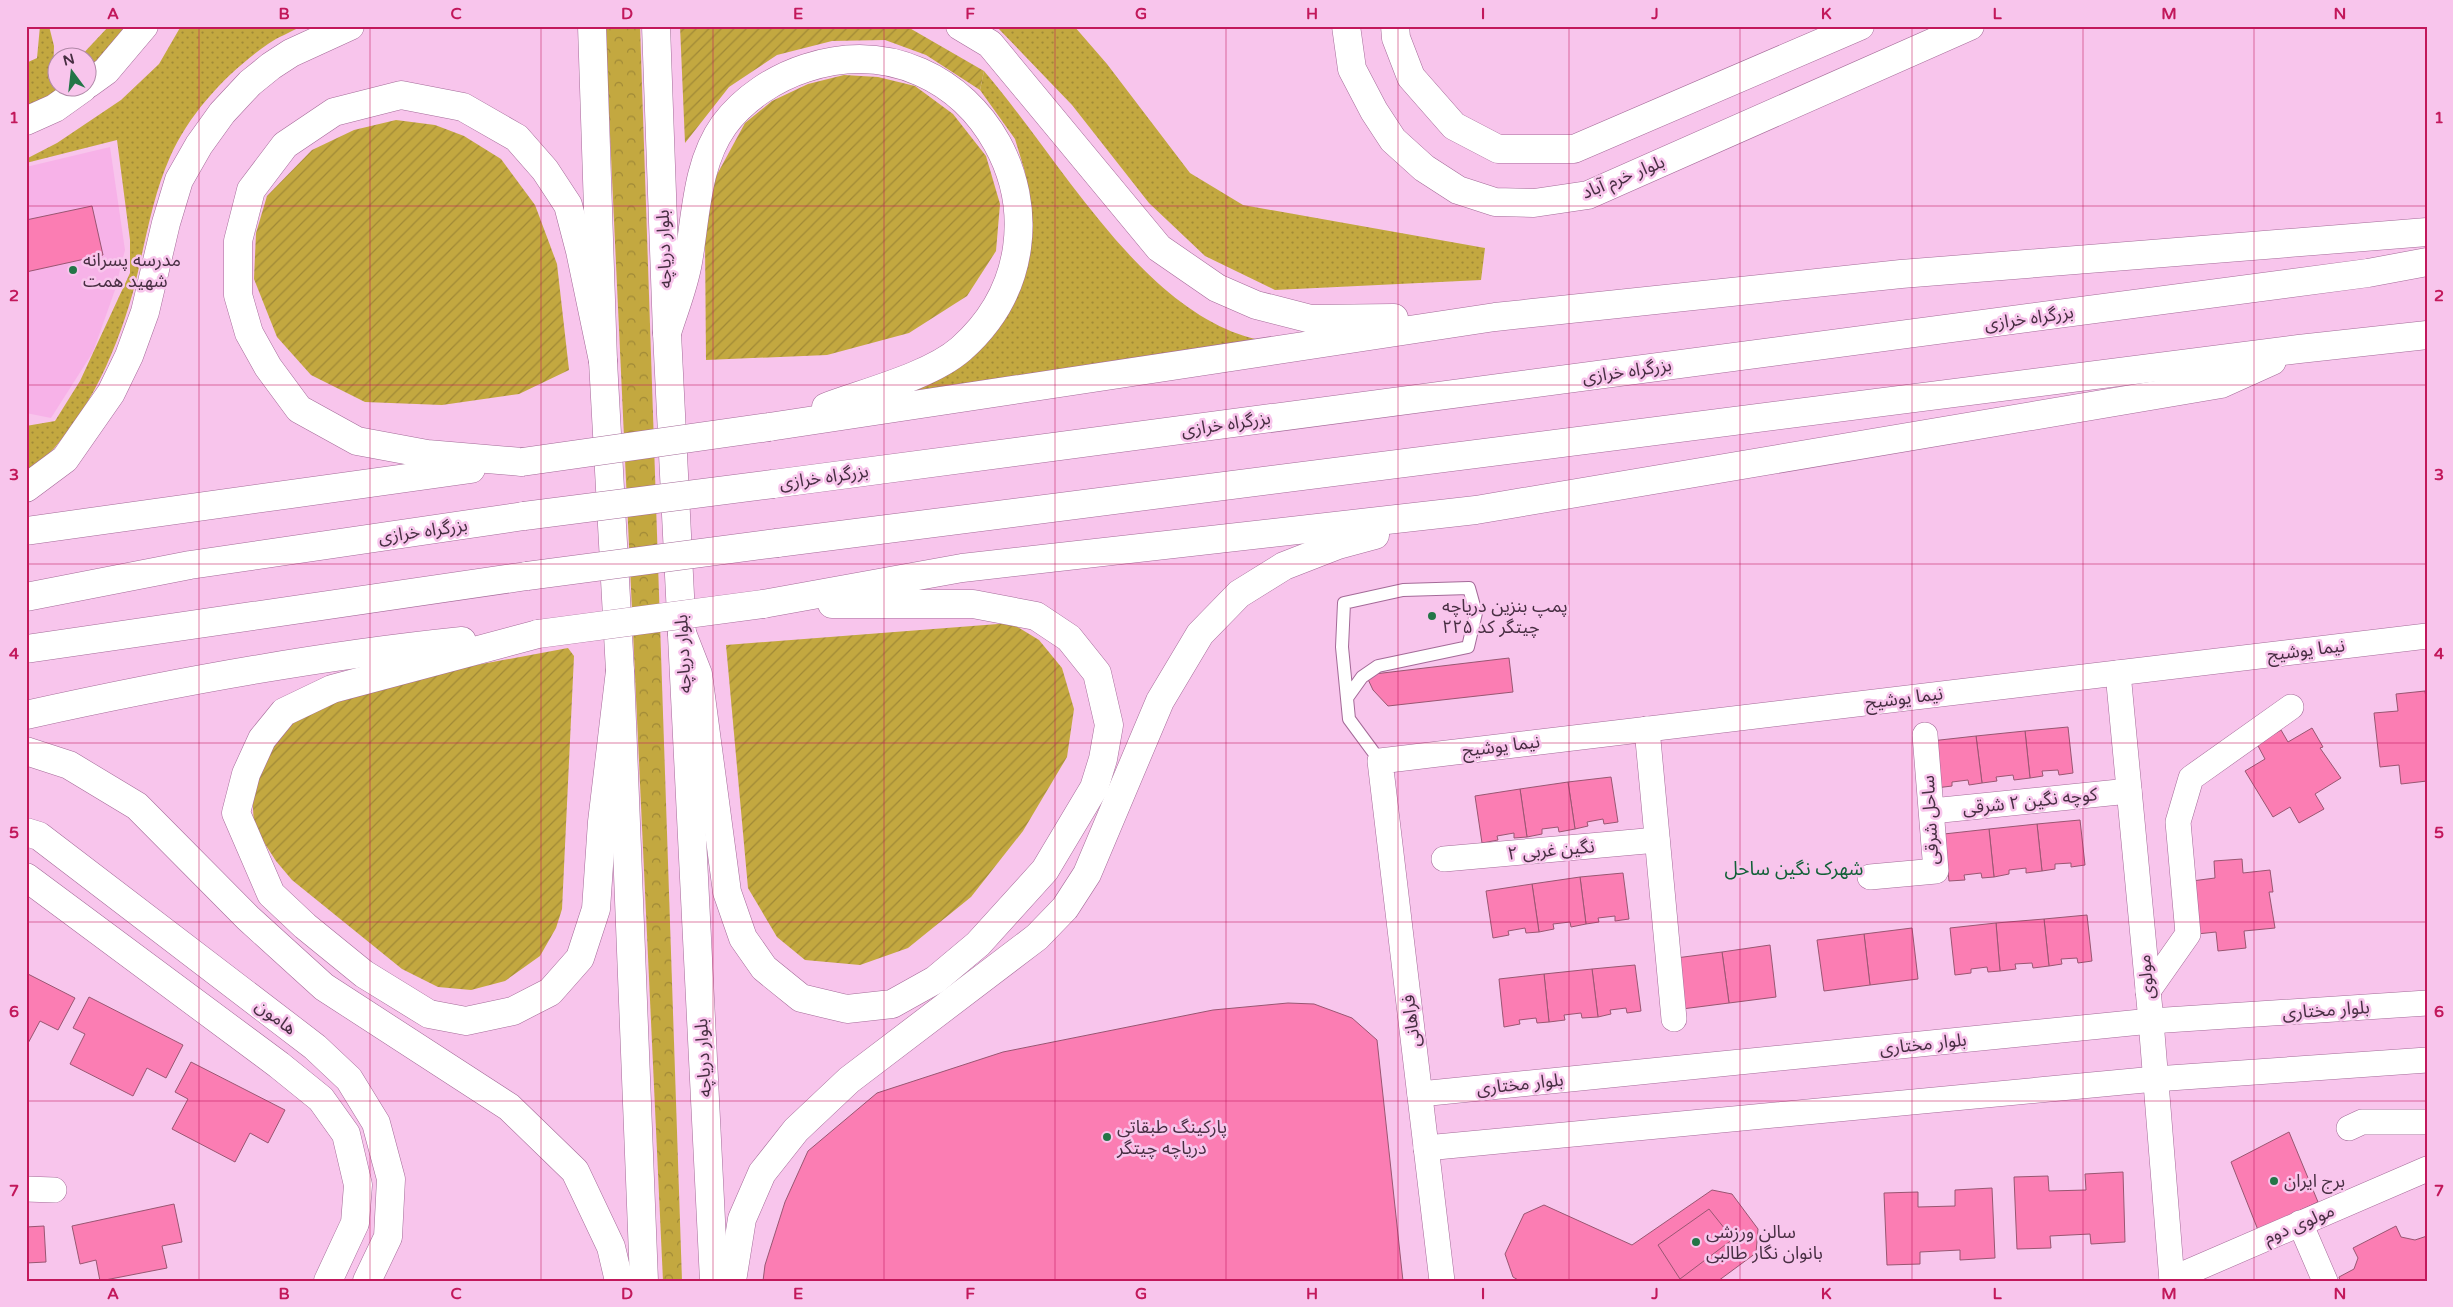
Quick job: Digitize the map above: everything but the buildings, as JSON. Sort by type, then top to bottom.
[{"type":"main road","points":[[98,77],[106,71],[144,26]]},
{"type":"main road","points":[[26,488],[65,459],[111,393],[129,356],[145,312],[166,223],[180,180],[199,145],[222,113],[250,83],[271,66],[291,53],[350,26]]},
{"type":"main road","points":[[592,26],[603,361],[620,671],[644,1281]]},
{"type":"main road","name":"بلوار دریاچه","points":[[656,26],[667,333],[714,1281]]},
{"type":"main road","points":[[960,26],[990,44],[1159,248],[1217,288],[1256,305],[1311,319],[1495,317]]},
{"type":"main road","name":"بلوار خرم آباد","points":[[1346,26],[1352,69],[1374,111],[1393,140],[1424,168],[1458,190],[1495,202],[1534,204],[1588,195],[1970,26]]},
{"type":"main road","points":[[1395,26],[1396,38],[1410,77],[1454,126],[1498,149],[1574,149],[1860,26]]},
{"type":"main road","points":[[667,333],[688,265],[698,192],[708,159],[724,126],[743,105],[766,87],[794,72],[824,62],[853,59],[889,62],[923,72],[952,89],[983,123],[998,145],[1016,187],[1020,227],[1014,262],[1004,294],[988,321],[960,350],[926,371],[769,427]]},
{"type":"main road","points":[[522,462],[427,454],[357,441],[299,409],[268,367],[249,333],[238,295],[238,241],[251,190],[285,145],[334,112],[401,95],[463,107],[516,138],[545,170],[568,206],[580,251],[603,361]]},
{"type":"main road","points":[[26,121],[55,108],[69,98]]},
{"type":"main road","points":[[26,531],[769,427],[1495,317],[1901,274],[2427,232]]},
{"type":"main road","name":"بزرگراه خرازی","points":[[26,597],[190,565],[524,516],[2358,274],[2427,262]]},
{"type":"main road","points":[[26,649],[527,576],[777,543],[2299,349],[2427,335]]},
{"type":"main road","points":[[26,716],[165,684],[382,649],[538,634],[763,604],[962,568],[1476,510],[2221,384],[2299,349]]},
{"type":"main road","points":[[732,1281],[742,1219],[748,1203],[762,1172],[796,1130],[849,1080],[1037,937],[1065,908],[1087,874],[1160,701],[1200,634],[1239,594],[1284,566],[1338,545],[1476,510]]},
{"type":"main road","points":[[682,633],[698,674],[727,892],[743,938],[764,968],[801,998],[847,1009],[892,1004],[936,980],[978,944],[1044,870],[1094,788],[1104,758],[1109,725],[1097,673],[1069,638],[1036,616],[973,604],[763,604]]},
{"type":"main road","points":[[538,634],[332,690],[284,712],[262,739],[246,774],[236,813],[271,894],[305,926],[364,974],[429,1014],[466,1021],[513,1012],[550,992],[580,958],[596,909],[602,822],[620,671]]},
{"type":"main road","points":[[26,751],[69,765],[137,806],[248,918],[324,988],[509,1107],[575,1171],[611,1247],[619,1281]]},
{"type":"main road","name":"هامون","points":[[26,832],[39,836],[47,842],[315,1048],[349,1079],[376,1124],[391,1179],[388,1237],[367,1281]]},
{"type":"main road","name":"هامون","points":[[26,877],[279,1065],[321,1099],[346,1134],[358,1185],[355,1223],[328,1281]]},
{"type":"street","name":"نیما یوشیج","points":[[1380,761],[2427,636]]},
{"type":"street","name":"مولوی","points":[[2118,673],[2151,1021],[2172,1280]]},
{"type":"street","points":[[2148,990],[2188,934],[2178,822],[2191,778],[2291,708]]},
{"type":"street","points":[[1647,729],[1674,1019]]},
{"type":"street","name":"ساحل شرقی","points":[[1870,877],[1936,871],[1924,735]]},
{"type":"street","name":"فراهانی","points":[[1380,761],[1442,1281]]},
{"type":"street","name":"کوچه نگین ۲ شرقی","points":[[1932,811],[2129,792]]},
{"type":"street","name":"نگین غربی ۲","points":[[1444,859],[1658,840]]},
{"type":"street","name":"بلوار مختاری","points":[[1420,1094],[2151,1021],[2427,1004]]},
{"type":"street","points":[[1426,1148],[2155,1079],[2427,1060]]},
{"type":"street","points":[[2349,1128],[2362,1122],[2427,1122]]},
{"type":"street","name":"مولوی دوم","points":[[2172,1280],[2300,1223],[2424,1175]]},
{"type":"street","points":[[26,1189],[54,1190]]},
{"type":"street","points":[[2300,1223],[2325,1281]]},
{"type":"lane","points":[[1347,698],[1362,677],[1378,666],[1468,647],[1476,614],[1469,588],[1403,590],[1344,603],[1342,647],[1349,719],[1380,761]]},
{"type":"shaded area","name":"مدرسه پسرانه شهید همت","points":[[110,147],[125,250],[115,290],[93,352],[51,418],[26,413],[26,167]]},
{"type":"green space","points":[[40,26],[49,26],[54,46],[54,48],[48,48],[48,96],[26,108],[26,63],[37,58]]},
{"type":"green space","points":[[109,26],[128,26],[98,61],[98,48],[88,48]]},
{"type":"green space","points":[[181,26],[302,26],[272,41],[239,67],[199,109],[178,140],[163,173],[153,206],[133,292],[106,367],[93,392],[64,437],[26,475],[26,426],[55,421],[80,381],[130,273],[130,240],[117,140],[26,163],[26,159],[57,143],[121,100],[159,64]]},
{"type":"green space","points":[[605,26],[640,26],[682,1281],[663,1281]]},
{"type":"green space","points":[[680,26],[906,26],[984,71],[980,90],[926,55],[885,40],[832,41],[777,55],[729,87],[685,143]]},
{"type":"green space","points":[[996,26],[1074,26],[1107,64],[1190,173],[1243,205],[1485,248],[1481,280],[1275,290],[1205,256],[1149,203],[1072,105]]},
{"type":"green space","points":[[984,71],[1094,214],[1156,282],[1190,309],[1226,329],[1280,346],[864,403],[975,349],[995,329],[1009,304],[1029,206],[1025,172],[1015,139],[980,90]]},
{"type":"green space","points":[[844,75],[878,77],[915,86],[953,114],[986,156],[1000,204],[996,251],[967,296],[909,333],[827,355],[706,360],[705,238],[714,180],[745,123],[772,101],[808,84]]},
{"type":"green space","points":[[396,120],[435,125],[464,136],[501,159],[535,205],[557,264],[569,370],[519,394],[442,405],[365,402],[311,375],[277,337],[254,279],[256,233],[267,196],[312,150],[354,130]]},
{"type":"green space","points":[[1011,623],[1039,640],[1062,668],[1074,709],[1067,757],[1023,831],[971,897],[908,948],[860,965],[805,960],[777,937],[748,888],[726,645]]},
{"type":"green space","points":[[568,648],[574,656],[562,909],[556,928],[540,956],[505,981],[471,990],[438,987],[402,969],[292,880],[276,861],[254,827],[252,789],[263,755],[288,723],[317,707],[471,666]]},
{"type":"place","name":"مدرسه پسرانه شهید همت","points":[[73,270]]},
{"type":"place","name":"پمپ بنزین دریاچه چیتگر کد ۲۲۵","points":[[1432,616]]},
{"type":"place","name":"پارکینگ طبقاتی دریاچه چیتگر","points":[[1107,1137]]},
{"type":"place","name":"برج ایران","points":[[2274,1181]]},
{"type":"place","name":"سالن ورزشی بانوان نگار طالبی","points":[[1696,1242]]},
{"type":"district","name":"شهرک نگین ساحل","points":[[1794,868]]}]
